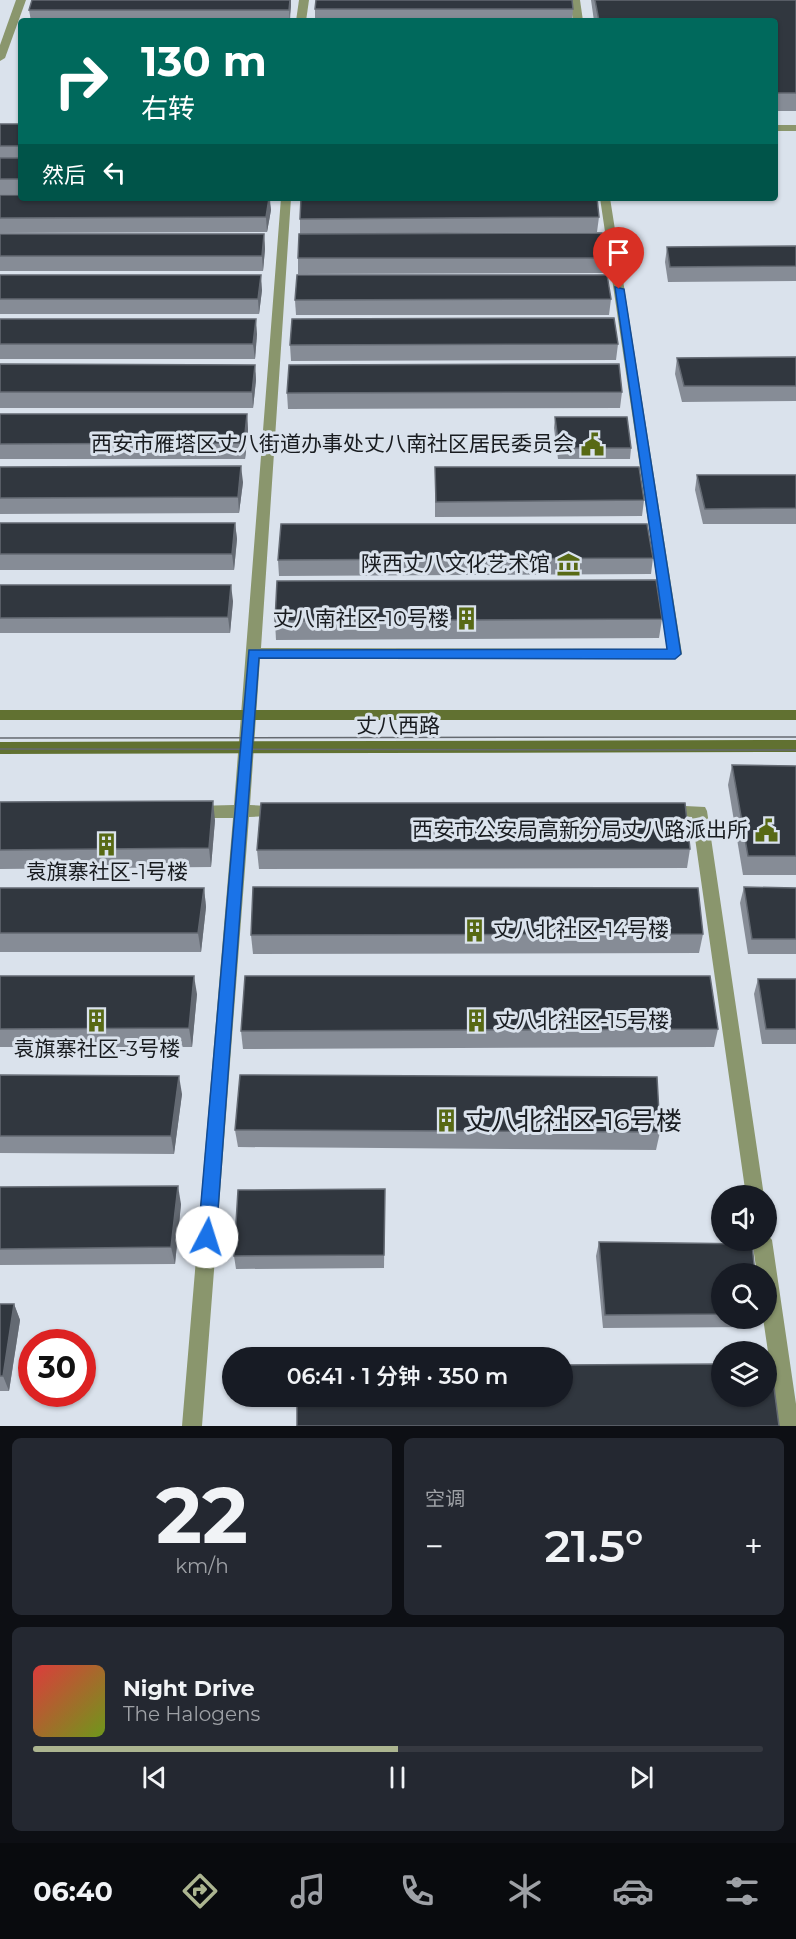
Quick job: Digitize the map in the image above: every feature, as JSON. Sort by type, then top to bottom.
[{"type":"main road","name":"丈八西路","points":[[0,715],[796,715]]},
{"type":"main road","name":"丈八西路","points":[[0,748],[796,746]]},
{"type":"street","points":[[0,58],[21,0]]},
{"type":"street","points":[[302,18],[304,0]]},
{"type":"street","points":[[575,0],[578,18]]},
{"type":"street","points":[[778,128],[796,128]]},
{"type":"street","points":[[192,1426],[249,716],[286,201]]},
{"type":"street","points":[[253,653],[675,654],[605,201]]},
{"type":"street","points":[[652,811],[699,811],[754,1185]]},
{"type":"street","points":[[183,812],[299,812]]},
{"type":"street","points":[[764,1251],[789,1426]]},
{"type":"building","points":[[32,0],[290,0],[289,10],[29,10]]},
{"type":"building","points":[[316,0],[572,0],[573,9],[315,9]]},
{"type":"building","points":[[595,0],[796,0],[796,93],[778,93],[778,18],[598,18]]},
{"type":"building","points":[[0,124],[18,124],[18,146],[0,146]]},
{"type":"building","points":[[0,158],[18,158],[18,179],[0,179]]},
{"type":"building","points":[[0,195],[18,195],[18,201],[269,201],[266,217],[0,218]]},
{"type":"building","points":[[301,201],[597,201],[599,217],[300,219]]},
{"type":"building","points":[[602,233],[604,258],[298,258],[299,234]]},
{"type":"building","points":[[0,234],[264,234],[262,256],[0,256]]},
{"type":"building","points":[[796,246],[796,266],[670,267],[667,247]]},
{"type":"building","points":[[0,275],[261,275],[258,299],[0,299]]},
{"type":"building","points":[[297,275],[607,275],[611,299],[295,300]]},
{"type":"building","points":[[614,318],[618,344],[290,345],[292,319]]},
{"type":"building","points":[[0,319],[256,319],[253,344],[0,344]]},
{"type":"building","points":[[796,357],[796,386],[684,386],[677,358]]},
{"type":"building","points":[[0,364],[255,365],[252,392],[0,392]]},
{"type":"building","points":[[619,364],[622,392],[287,393],[289,365]]},
{"type":"building","points":[[0,414],[247,414],[244,443],[0,444]]},
{"type":"building","name":"西安市雁塔区丈八街道办事处丈八南社区居民委员会","points":[[555,417],[627,417],[631,448],[559,448]]},
{"type":"building","points":[[241,466],[238,497],[0,498],[0,467]]},
{"type":"building","points":[[435,467],[639,467],[644,500],[436,502]]},
{"type":"building","points":[[697,475],[796,475],[796,508],[705,509]]},
{"type":"building","points":[[0,523],[235,523],[232,554],[0,554]]},
{"type":"building","points":[[281,524],[647,524],[653,558],[278,560]]},
{"type":"building","points":[[656,580],[662,619],[275,621],[277,581]]},
{"type":"building","points":[[0,585],[231,585],[228,617],[0,618]]},
{"type":"building","name":"西安市公安局高新分局丈八路派出所","points":[[732,765],[796,766],[796,856],[748,856]]},
{"type":"building","points":[[213,801],[209,848],[0,850],[0,802]]},
{"type":"building","points":[[261,803],[685,803],[690,849],[257,850]]},
{"type":"building","points":[[253,887],[698,888],[703,934],[251,935]]},
{"type":"building","points":[[744,887],[796,888],[796,939],[752,939]]},
{"type":"building","points":[[0,888],[204,888],[198,933],[0,933]]},
{"type":"building","name":"袁旗寨社区-3号楼","points":[[0,976],[194,976],[189,1028],[0,1029]]},
{"type":"building","name":"丈八北社区-15号楼","points":[[245,976],[710,976],[718,1029],[241,1031]]},
{"type":"building","points":[[758,979],[796,979],[796,1029],[766,1029]]},
{"type":"building","points":[[0,1075],[179,1076],[171,1136],[0,1136]]},
{"type":"building","name":"丈八北社区-16号楼","points":[[240,1075],[657,1077],[660,1132],[235,1130]]},
{"type":"building","points":[[178,1186],[171,1247],[0,1249],[0,1187]]},
{"type":"building","points":[[385,1189],[384,1255],[234,1256],[238,1190]]},
{"type":"building","points":[[599,1242],[711,1243],[711,1251],[753,1251],[754,1263],[711,1263],[711,1314],[605,1315]]},
{"type":"building","points":[[0,1304],[14,1304],[3,1376],[0,1376]]},
{"type":"building","points":[[711,1364],[711,1407],[777,1407],[779,1426],[297,1426],[297,1407],[573,1407],[573,1365]]},
{"type":"tram line","points":[[0,738],[796,737]]},
{"type":"tram line","points":[[0,749],[796,750]]},
{"type":"place","name":"西安市雁塔区丈八街道办事处丈八南社区居民委员会","points":[[592,444]]},
{"type":"place","name":"陕西丈八文化艺术馆","points":[[568,564]]},
{"type":"place","name":"丈八南社区-10号楼","points":[[467,619]]},
{"type":"place","name":"西安市公安局高新分局丈八路派出所","points":[[766,830]]},
{"type":"place","name":"袁旗寨社区-1号楼","points":[[107,844]]},
{"type":"place","name":"丈八北社区-14号楼","points":[[475,930]]},
{"type":"place","name":"袁旗寨社区-3号楼","points":[[97,1021]]},
{"type":"place","name":"丈八北社区-15号楼","points":[[477,1021]]},
{"type":"place","name":"丈八北社区-16号楼","points":[[447,1121]]},
{"type":"route","points":[[207,1237],[253,653],[675,654],[619,289]]}]
